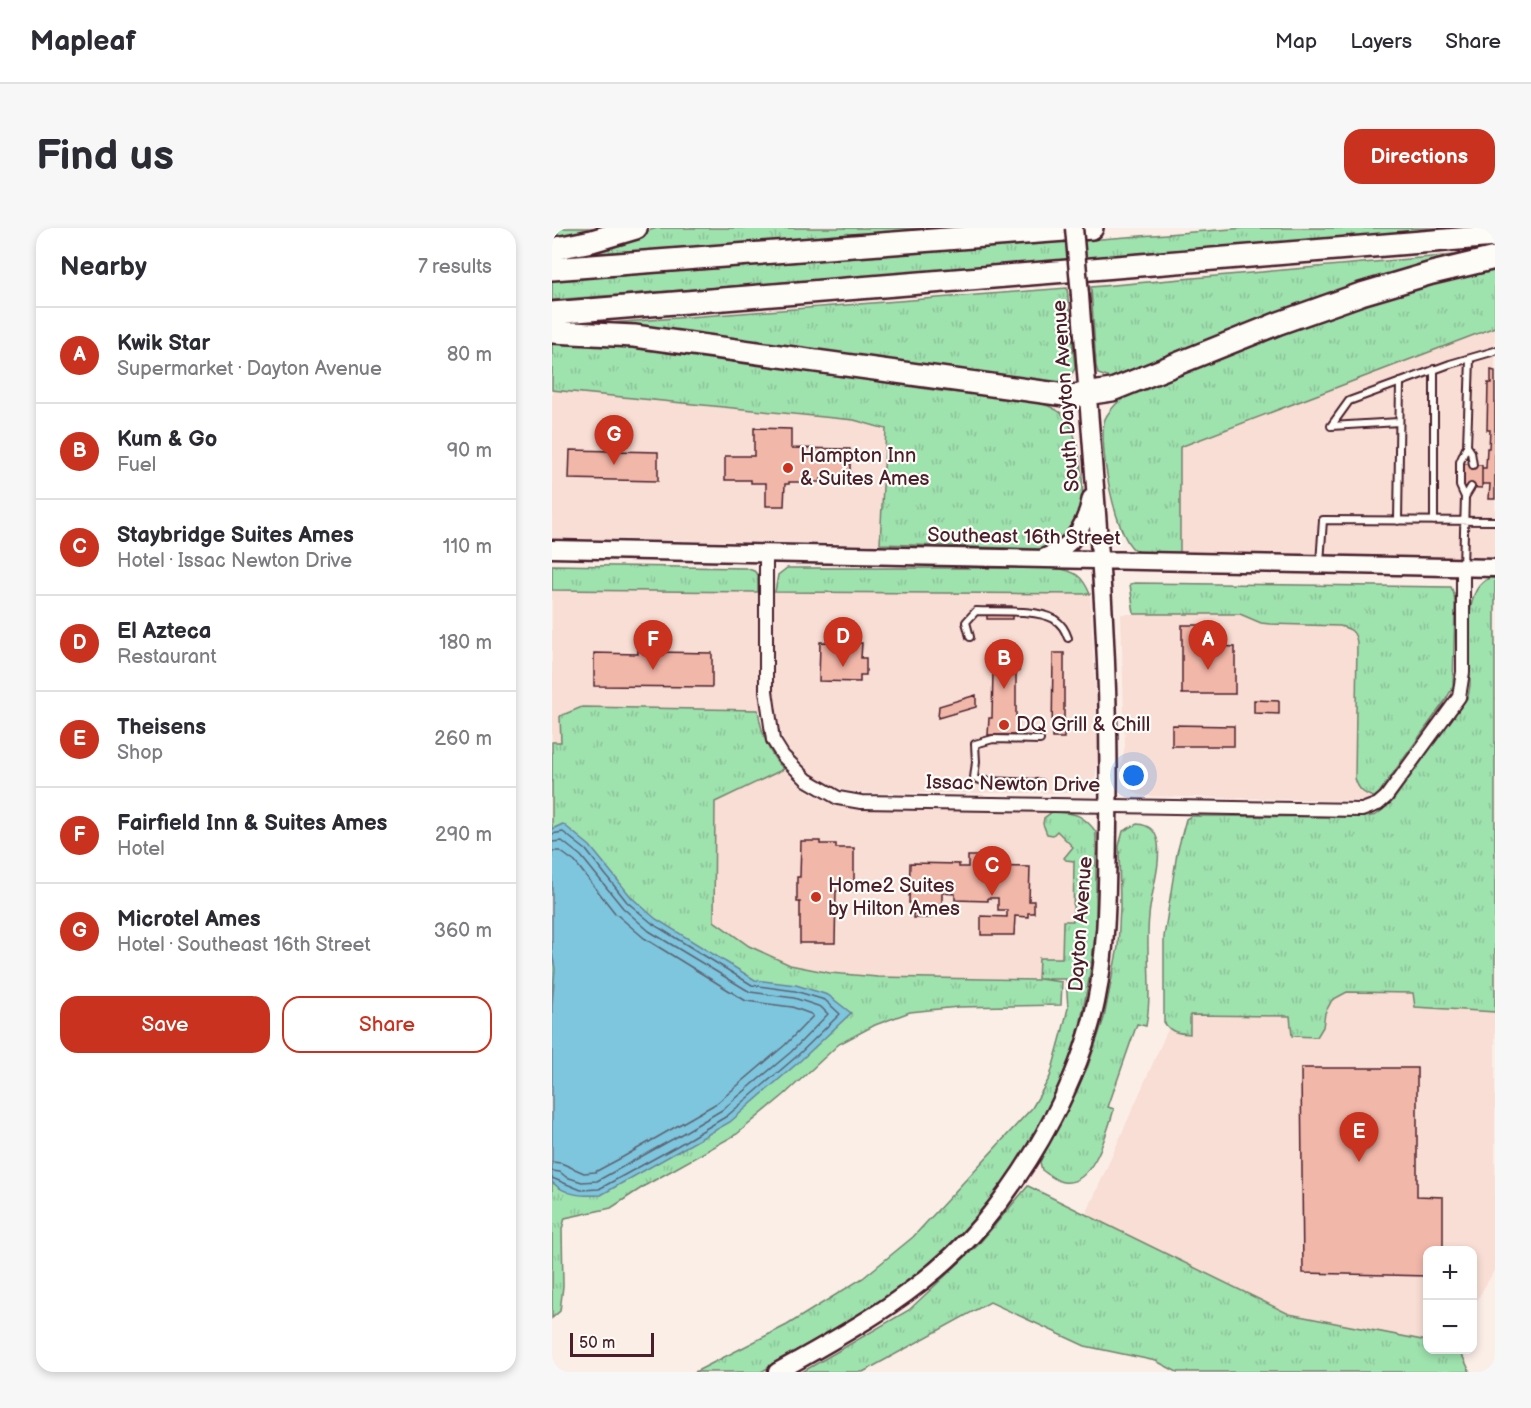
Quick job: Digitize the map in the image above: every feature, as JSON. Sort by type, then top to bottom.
[{"type":"highway","points":[[552,249],[636,228]]},
{"type":"highway","points":[[552,268],[1092,228]]},
{"type":"highway","points":[[552,313],[1495,236]]},
{"type":"highway","points":[[552,332],[634,336],[1061,395],[1087,395],[1112,390],[1279,323],[1362,294],[1432,273],[1495,258]]},
{"type":"main road","name":"South Dayton Avenue","points":[[1074,228],[1100,560]]},
{"type":"main road","points":[[1037,558],[1058,552],[1074,539],[1085,520],[1094,479]]},
{"type":"main road","name":"Southeast 16th Street","points":[[552,549],[1495,568]]},
{"type":"main road","name":"Dayton Avenue","points":[[777,1372],[851,1330],[900,1298],[940,1266],[983,1224],[1024,1168],[1056,1111],[1079,1059],[1096,1003],[1104,946],[1108,805],[1106,654],[1100,560]]},
{"type":"street","name":"Issac Newton Drive","points":[[766,553],[766,691],[773,740],[783,756],[807,780],[838,798],[861,802],[1362,810],[1378,804],[1459,697],[1463,672],[1463,567]]},
{"type":"lane","points":[[1399,422],[1331,426],[1349,401],[1434,369],[1495,351]]},
{"type":"lane","points":[[1463,567],[1465,497],[1460,486],[1460,462],[1467,446],[1470,359]]},
{"type":"lane","points":[[1434,369],[1434,521]]},
{"type":"lane","points":[[1398,521],[1400,382]]},
{"type":"lane","points":[[1467,446],[1471,452],[1473,465]]},
{"type":"lane","points":[[1465,497],[1471,487]]},
{"type":"lane","points":[[1320,565],[1323,520],[1495,521]]},
{"type":"lane","points":[[970,637],[966,622],[976,611],[1037,614],[1053,618],[1063,626],[1068,638]]},
{"type":"lane","points":[[1040,740],[993,739],[975,744],[974,777],[983,781],[1041,783]]},
{"type":"shaded area","points":[[1495,327],[1495,559],[1180,552],[1180,447]]},
{"type":"shaded area","points":[[552,390],[854,420],[886,429],[880,544],[552,538]]},
{"type":"shaded area","points":[[552,590],[1090,594],[1099,755],[1095,779],[1072,793],[863,793],[844,790],[826,784],[809,773],[796,760],[785,743],[774,711],[582,707],[561,743],[552,742]]},
{"type":"shaded area","points":[[1121,614],[1240,614],[1261,623],[1350,628],[1355,633],[1357,642],[1355,778],[1367,795],[1374,797],[1364,801],[1142,796],[1135,793],[1124,782],[1121,767],[1125,746]]},
{"type":"shaded area","points":[[784,769],[811,794],[853,808],[1069,813],[1083,817],[1096,832],[1096,928],[1066,979],[878,977],[830,973],[790,965],[749,946],[714,921],[715,802]]},
{"type":"shaded area","points":[[1347,992],[1414,993],[1415,1007],[1495,1012],[1495,1269],[1477,1300],[1477,1246],[1423,1246],[1423,1340],[1289,1314],[1084,1219],[1168,1029],[1176,1033],[1190,1015],[1291,1016],[1323,1027],[1325,1013],[1332,1000]]},
{"type":"green space","points":[[552,228],[608,228],[552,240]]},
{"type":"green space","points":[[657,228],[963,228],[563,257]]},
{"type":"green space","points":[[1245,228],[1488,228],[552,300],[552,281]]},
{"type":"green space","points":[[1477,253],[1126,375],[1110,378],[1098,374],[1091,287]]},
{"type":"green space","points":[[1495,269],[1495,327],[1180,447],[1180,552],[1140,552],[1128,542],[1115,509],[1110,488],[1103,430],[1105,419],[1123,397],[1376,298],[1431,282]]},
{"type":"green space","points":[[1067,288],[1075,368],[1066,380],[1052,385],[611,326],[611,323]]},
{"type":"green space","points":[[552,344],[698,354],[940,391],[1023,399],[1039,403],[1063,415],[1074,435],[1082,479],[1080,516],[1061,546],[1041,549],[880,544],[886,429],[854,420],[552,390]]},
{"type":"green space","points":[[552,565],[746,568],[758,575],[758,592],[552,590]]},
{"type":"green space","points":[[787,568],[1055,568],[1077,575],[1084,582],[1090,594],[775,592],[778,575]]},
{"type":"green space","points":[[1489,578],[1495,578],[1495,1012],[1415,1007],[1413,993],[1347,992],[1332,1000],[1325,1013],[1323,1027],[1317,1037],[1292,1036],[1290,1016],[1190,1015],[1190,1034],[1172,1030],[1164,1022],[1164,937],[1177,853],[1186,819],[1191,816],[1366,817],[1376,815],[1392,802],[1468,697],[1470,685],[1469,626],[1472,604],[1478,587]]},
{"type":"green space","points":[[1130,584],[1451,587],[1455,605],[1453,687],[1379,793],[1374,797],[1370,796],[1364,793],[1355,778],[1357,642],[1352,631],[1340,626],[1261,623],[1240,614],[1134,614]]},
{"type":"green space","points":[[582,707],[758,710],[766,742],[773,756],[784,769],[715,802],[714,921],[749,946],[790,965],[830,973],[878,977],[1038,980],[1039,958],[1062,958],[1063,921],[1073,921],[1074,861],[1064,858],[1073,847],[1057,831],[1053,835],[1047,834],[1043,824],[1044,818],[1052,812],[1077,815],[1096,832],[1096,928],[1080,1026],[1064,1077],[1039,1129],[1008,1176],[969,1226],[939,1257],[892,1295],[761,1372],[695,1372],[787,1325],[863,1278],[913,1237],[1032,1108],[1050,1077],[1062,1033],[1068,1008],[1066,979],[1039,979],[1062,982],[1061,1005],[958,1007],[910,1012],[875,1025],[839,1044],[784,1095],[737,1134],[646,1185],[611,1208],[565,1218],[562,1229],[563,1286],[560,1311],[552,1318],[552,742],[561,742],[560,716]]},
{"type":"green space","points":[[1137,824],[1148,827],[1154,832],[1159,852],[1149,916],[1149,998],[1146,1026],[1137,1024],[1108,1107],[1114,1109],[1097,1156],[1083,1176],[1074,1181],[1063,1182],[1042,1170],[1040,1162],[1088,1066],[1104,1018],[1118,947],[1119,846],[1123,831]]},
{"type":"green space","points":[[1028,1186],[1289,1314],[1423,1340],[1423,1354],[1460,1354],[1470,1372],[1177,1372],[1156,1361],[1085,1346],[990,1302],[863,1372],[802,1372],[909,1310],[977,1246]]},
{"type":"water","points":[[563,824],[590,846],[632,898],[656,919],[755,980],[796,985],[828,995],[851,1013],[730,1122],[601,1195],[569,1193],[552,1182],[552,1006],[555,969],[552,951],[552,829]]},
{"type":"building","points":[[1491,370],[1495,371],[1495,499],[1489,499],[1490,484],[1482,484],[1482,468],[1486,468],[1487,448],[1489,448],[1488,383],[1491,383]]},
{"type":"building","name":"Hampton Inn & Suites Ames","points":[[754,428],[791,429],[791,448],[850,449],[850,480],[821,479],[821,482],[789,482],[785,484],[784,506],[766,506],[766,483],[751,483],[751,480],[725,480],[725,456],[754,456]]},
{"type":"building","points":[[570,450],[658,452],[658,481],[569,479]]},
{"type":"building","points":[[1464,464],[1482,465],[1482,488],[1464,487]]},
{"type":"building","points":[[987,606],[1012,606],[1012,619],[987,619]]},
{"type":"building","points":[[1182,625],[1220,625],[1220,646],[1235,647],[1235,694],[1182,694]]},
{"type":"building","points":[[638,631],[657,631],[657,652],[712,653],[712,687],[594,686],[594,653],[638,654]]},
{"type":"building","points":[[820,642],[862,643],[861,658],[866,658],[866,675],[860,675],[860,682],[819,681]]},
{"type":"building","points":[[991,652],[1020,652],[1019,671],[1016,671],[1018,735],[988,735],[989,718],[992,718]]},
{"type":"building","points":[[1053,653],[1064,653],[1064,738],[1052,738]]},
{"type":"building","points":[[976,695],[976,707],[938,718],[939,706]]},
{"type":"building","points":[[1254,700],[1279,701],[1279,714],[1254,713]]},
{"type":"building","points":[[1172,725],[1234,726],[1234,746],[1172,746]]},
{"type":"building","name":"Home2 Suites by Hilton Ames","points":[[801,841],[820,841],[820,844],[836,844],[836,848],[854,848],[854,891],[836,891],[835,943],[800,943],[800,902],[797,902],[797,877],[800,877]]},
{"type":"building","points":[[968,856],[980,856],[979,870],[988,870],[988,866],[1030,867],[1029,901],[1034,901],[1034,913],[1028,913],[1028,917],[1015,916],[1014,935],[981,935],[981,916],[1007,917],[1007,910],[998,910],[998,898],[988,898],[988,901],[955,900],[955,894],[942,893],[942,905],[948,905],[948,914],[931,913],[931,918],[913,918],[914,903],[909,903],[910,863],[959,864],[959,867],[968,867]]},
{"type":"building","points":[[1301,1068],[1417,1068],[1417,1196],[1443,1197],[1443,1246],[1423,1246],[1423,1276],[1303,1273]]},
{"type":"place","name":"Microtel Ames","points":[[614,465]]},
{"type":"place","name":"Hampton Inn & Suites Ames","points":[[788,468]]},
{"type":"place","name":"El Azteca","points":[[843,667]]},
{"type":"place","name":"Fairfield Inn & Suites Ames","points":[[653,670]]},
{"type":"place","name":"Kwik Star","points":[[1208,670]]},
{"type":"place","name":"Kum & Go","points":[[1004,689]]},
{"type":"place","name":"DQ Grill & Chill","points":[[1004,725]]},
{"type":"place","name":"Staybridge Suites Ames","points":[[992,896]]},
{"type":"place","name":"Home2 Suites by Hilton Ames","points":[[816,897]]},
{"type":"place","name":"Theisens","points":[[1359,1162]]}]
